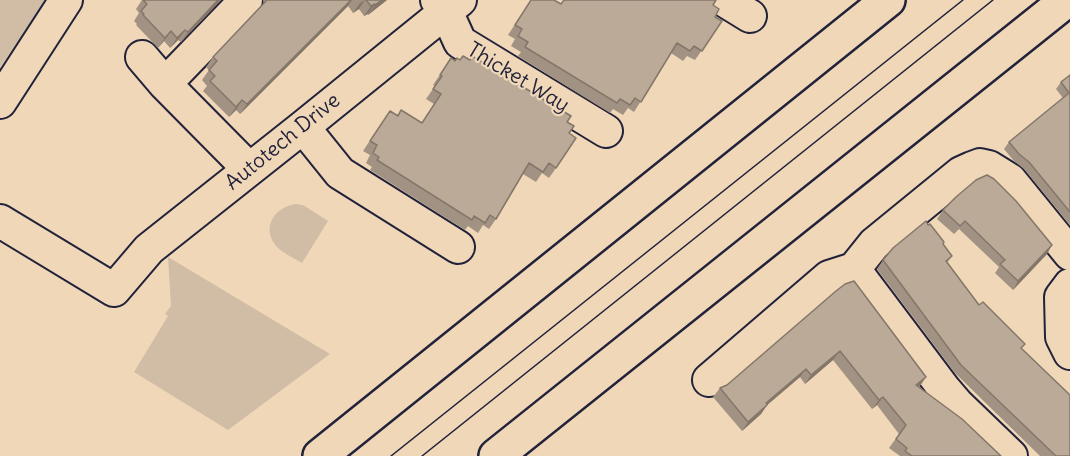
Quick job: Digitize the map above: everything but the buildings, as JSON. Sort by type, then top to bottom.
[{"type":"highway","points":[[320,456],[888,0]]},
{"type":"highway","points":[[496,456],[1067,0]]},
{"type":"street","points":[[0,102],[66,0]]},
{"type":"street","points":[[165,84],[246,0]]},
{"type":"street","points":[[724,0],[750,16]]},
{"type":"street","name":"Autotech Drive","points":[[0,221],[114,290],[149,249],[303,127],[448,4]]},
{"type":"street","name":"Thicket Way","points":[[448,4],[460,42],[606,131]]},
{"type":"street","points":[[142,57],[165,84],[249,169]]},
{"type":"street","points":[[303,127],[340,174],[458,247]]},
{"type":"street","points":[[709,380],[830,277],[854,269],[874,244],[961,173],[980,165],[989,167],[1010,180],[1070,254]]},
{"type":"street","points":[[854,269],[945,390],[1011,456]]},
{"type":"street","points":[[1070,285],[1061,297],[1061,307],[1062,337],[1070,353]]},
{"type":"shaded area","points":[[0,0],[47,0],[0,67]]},
{"type":"shaded area","points":[[303,205],[328,221],[302,263],[277,247],[270,233],[275,215],[287,206]]},
{"type":"shaded area","points":[[168,257],[330,354],[228,430],[134,372],[168,316],[165,314],[171,306]]},
{"type":"tram line","points":[[391,456],[963,0]]},
{"type":"tram line","points":[[422,456],[993,0]]}]
